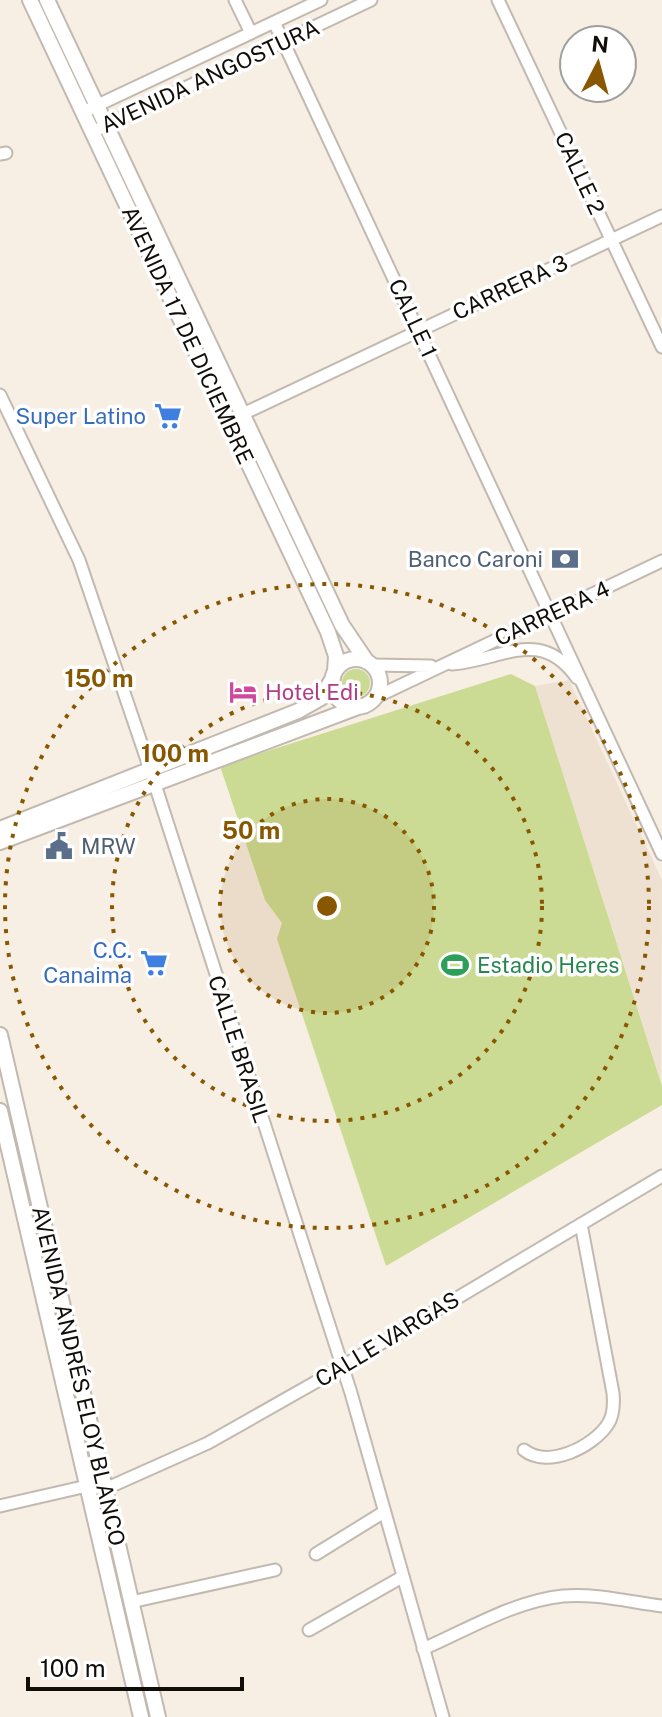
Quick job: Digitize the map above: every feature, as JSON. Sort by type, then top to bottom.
[{"type":"street","name":"AVENIDA 17 DE DICIEMBRE","points":[[30,0],[328,632],[336,656],[334,675]]},
{"type":"street","name":"AVENIDA 17 DE DICIEMBRE","points":[[47,0],[342,625],[369,664]]},
{"type":"street","points":[[235,0],[251,33]]},
{"type":"street","name":"AVENIDA ANGOSTURA","points":[[83,112],[321,0]]},
{"type":"street","name":"AVENIDA ANGOSTURA","points":[[92,132],[371,0]]},
{"type":"street","name":"CALLE 2","points":[[498,0],[662,347]]},
{"type":"street","name":"CALLE 1","points":[[274,22],[586,690]]},
{"type":"street","name":"CARRERA 3","points":[[228,421],[662,216]]},
{"type":"street","name":"CALLE BRASIL","points":[[0,395],[79,560],[152,776],[342,1366],[443,1717]]},
{"type":"street","name":"CARRERA 4","points":[[374,698],[662,561]]},
{"type":"street","points":[[442,664],[485,660],[522,649],[543,649],[566,663],[586,690],[662,854]]},
{"type":"street","points":[[0,829],[152,776],[358,707],[374,698],[380,681],[369,664],[348,660],[315,703],[152,776],[0,842]]},
{"type":"street","name":"CARRERA 4","points":[[369,664],[442,664]]},
{"type":"street","points":[[334,675],[334,690],[340,701],[358,707]]},
{"type":"street","name":"AVENIDA ANDRÉS ELOY BLANCO","points":[[0,1035],[158,1717]]},
{"type":"street","name":"AVENIDA ANDRÉS ELOY BLANCO","points":[[0,1111],[3,1136],[141,1717]]},
{"type":"street","name":"CALLE VARGAS","points":[[105,1489],[208,1443],[662,1176]]},
{"type":"street","points":[[524,1450],[537,1457],[558,1456],[592,1440],[612,1417],[613,1393],[581,1224]]},
{"type":"street","points":[[0,1506],[87,1486],[105,1489]]},
{"type":"street","points":[[316,1554],[384,1512]]},
{"type":"street","points":[[131,1602],[275,1570]]},
{"type":"street","points":[[309,1630],[402,1577]]},
{"type":"street","points":[[423,1649],[536,1600],[581,1596],[662,1606]]},
{"type":"shaded area","points":[[569,680],[662,880],[661,1082],[535,686]]},
{"type":"green space","points":[[356,669],[366,673],[370,683],[366,693],[356,697],[346,693],[342,683],[346,673]]},
{"type":"green space","name":"Estadio Heres","points":[[511,674],[535,686],[662,1086],[662,1105],[386,1266],[277,939],[282,923],[265,900],[220,766]]},
{"type":"place","name":"Super Latino","points":[[168,416]]},
{"type":"place","name":"Banco Caroni","points":[[565,559]]},
{"type":"place","name":"Hotel Edi","points":[[243,692]]},
{"type":"place","name":"MRW","points":[[59,846]]},
{"type":"place","name":"C.C. Canaima","points":[[154,963]]},
{"type":"place","name":"Estadio Heres","points":[[455,965]]}]
